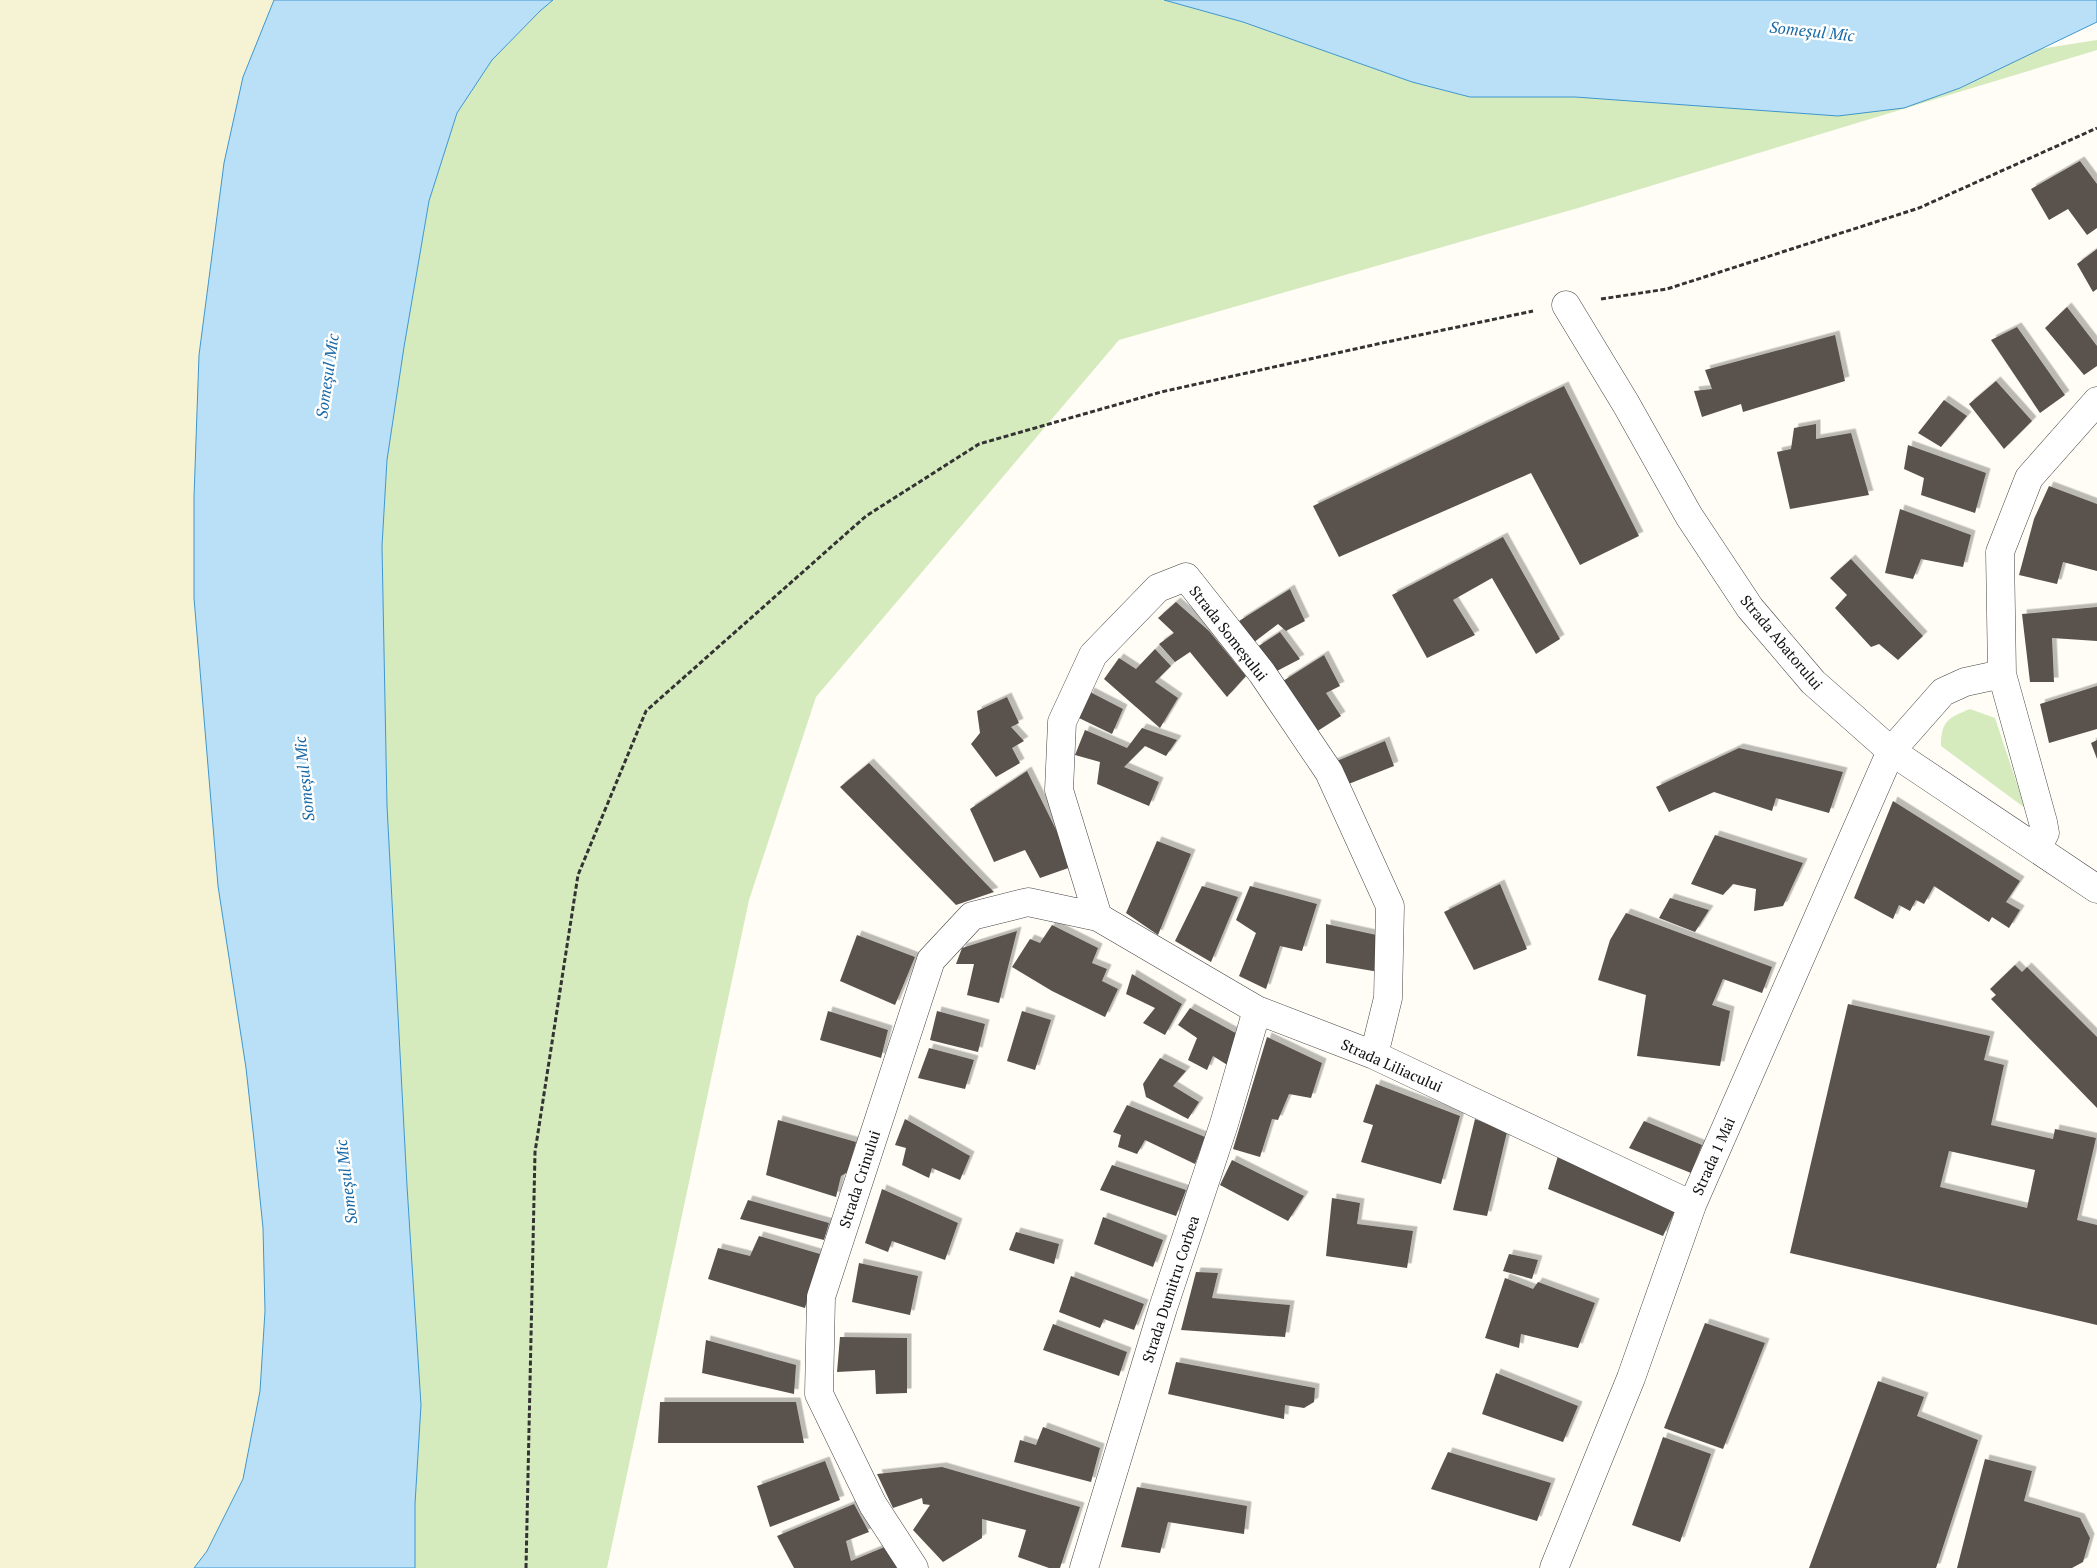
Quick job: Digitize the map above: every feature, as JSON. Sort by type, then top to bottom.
[{"type":"street","name":"Strada Abatorului","points":[[1566,304],[1626,404],[1689,516],[1750,608],[1813,682],[1891,751],[2097,889]]},
{"type":"street","points":[[2037,848],[2045,833],[2043,822],[2002,674],[2000,552],[2029,478],[2097,401]]},
{"type":"street","name":"Strada Someșului","points":[[1098,918],[1059,790],[1062,722],[1093,656],[1158,588],[1186,577],[1262,673],[1330,772],[1390,906],[1388,998],[1374,1055]]},
{"type":"street","name":"Strada 1 Mai","points":[[1554,1568],[1631,1378],[1692,1205],[1891,751],[1943,692],[1964,682],[2002,674]]},
{"type":"street","name":"Strada Crinului","points":[[914,1568],[873,1505],[819,1394],[821,1297],[931,960],[972,916],[1028,902],[1098,918]]},
{"type":"street","name":"Strada Liliacului","points":[[1098,918],[1257,1010],[1374,1055],[1692,1205]]},
{"type":"street","name":"Strada Dumitru Corbea","points":[[1084,1568],[1163,1308],[1224,1124],[1257,1010]]},
{"type":"shaded area","points":[[0,0],[274,0],[243,77],[224,163],[199,355],[194,497],[194,598],[218,886],[246,1068],[254,1140],[263,1228],[265,1311],[260,1391],[243,1479],[207,1551],[194,1568],[0,1568]]},
{"type":"green space","points":[[553,0],[1164,0],[1243,22],[1412,82],[1470,97],[1575,97],[1736,108],[1960,88],[2040,49],[2097,40],[2097,50],[1578,208],[1119,340],[816,697],[749,900],[607,1568],[415,1568],[415,1504],[421,1405],[407,1186],[387,806],[382,546],[387,460],[429,201],[457,113],[492,60]]},
{"type":"green space","points":[[1970,709],[1995,718],[2025,808],[1941,746],[1942,731],[1947,721]]},
{"type":"water","name":"Someșul Mic","points":[[274,0],[553,0],[492,60],[457,113],[429,201],[387,460],[382,546],[387,806],[407,1186],[421,1405],[415,1504],[415,1568],[194,1568],[207,1551],[243,1479],[260,1391],[265,1311],[263,1228],[254,1140],[246,1068],[218,886],[194,598],[194,497],[199,355],[224,163],[243,77]]},
{"type":"water","name":"Someșul Mic","points":[[1164,0],[2097,0],[2097,22],[1960,88],[1904,108],[1838,116],[1575,97],[1470,97],[1412,82],[1243,22]]},
{"type":"building","points":[[2080,161],[2097,184],[2097,228],[2087,235],[2068,209],[2049,220],[2031,189]]},
{"type":"building","points":[[2097,249],[2097,289],[2093,292],[2077,264]]},
{"type":"building","points":[[2067,307],[2097,346],[2097,366],[2084,375],[2045,328]]},
{"type":"building","points":[[2017,327],[2065,395],[2040,413],[1991,340]]},
{"type":"building","points":[[1835,335],[1845,381],[1743,412],[1741,404],[1702,417],[1694,391],[1712,389],[1705,370]]},
{"type":"building","points":[[1996,381],[2032,421],[2004,449],[1969,404]]},
{"type":"building","points":[[1564,386],[1639,536],[1580,565],[1531,473],[1339,557],[1313,506]]},
{"type":"building","points":[[1944,400],[1967,416],[1941,447],[1918,433]]},
{"type":"building","points":[[1816,424],[1816,439],[1851,433],[1869,495],[1790,509],[1777,452],[1791,449],[1794,428]]},
{"type":"building","points":[[1908,445],[1986,473],[1975,513],[1921,495],[1924,478],[1904,469]]},
{"type":"building","points":[[2049,486],[2097,504],[2097,571],[2063,562],[2057,584],[2019,575],[2034,519]]},
{"type":"building","points":[[1900,509],[1971,535],[1963,567],[1921,559],[1913,579],[1885,573]]},
{"type":"building","points":[[1503,537],[1560,639],[1536,654],[1492,578],[1453,600],[1475,635],[1427,658],[1392,595]]},
{"type":"building","points":[[1851,559],[1923,636],[1898,660],[1879,644],[1871,647],[1835,608],[1847,595],[1830,578]]},
{"type":"building","points":[[1290,589],[1305,621],[1286,631],[1278,624],[1253,643],[1239,621]]},
{"type":"building","points":[[1176,602],[1209,631],[1246,676],[1227,697],[1190,652],[1175,662],[1159,644],[1174,633],[1158,618]]},
{"type":"building","points":[[2097,607],[2097,641],[2052,638],[2054,682],[2030,682],[2022,614]]},
{"type":"building","points":[[1280,632],[1300,659],[1275,672],[1257,647]]},
{"type":"building","points":[[1155,649],[1171,666],[1155,682],[1178,698],[1160,728],[1104,679],[1119,658],[1136,669]]},
{"type":"building","points":[[1324,655],[1340,686],[1326,693],[1341,716],[1316,732],[1283,681]]},
{"type":"building","points":[[2097,686],[2097,729],[2049,743],[2040,704]]},
{"type":"building","points":[[1090,692],[1123,709],[1112,734],[1079,718]]},
{"type":"building","points":[[1007,697],[1019,723],[1011,727],[1024,741],[1012,748],[1020,763],[996,777],[971,744],[980,733],[977,711]]},
{"type":"building","points":[[1142,728],[1177,740],[1166,756],[1145,746],[1124,767],[1159,782],[1149,806],[1097,784],[1100,762],[1075,755],[1085,730],[1127,748]]},
{"type":"building","points":[[2097,740],[2097,759],[2091,743]]},
{"type":"building","points":[[1385,741],[1394,766],[1346,785],[1332,763]]},
{"type":"building","points":[[1739,748],[1843,772],[1829,813],[1776,798],[1772,811],[1714,792],[1669,812],[1656,787]]},
{"type":"building","points":[[869,763],[994,892],[956,905],[840,787]]},
{"type":"building","points":[[1027,771],[1074,866],[1040,878],[1025,850],[994,862],[970,809]]},
{"type":"building","points":[[1893,801],[2020,881],[2006,902],[2020,910],[2009,928],[1992,917],[1989,922],[1934,886],[1924,904],[1916,900],[1910,911],[1899,905],[1893,919],[1854,898]]},
{"type":"building","points":[[1715,835],[1803,863],[1783,906],[1754,911],[1756,889],[1733,884],[1723,895],[1691,884]]},
{"type":"building","points":[[1157,841],[1191,854],[1158,935],[1126,913]]},
{"type":"building","points":[[1500,884],[1527,949],[1474,970],[1444,912]]},
{"type":"building","points":[[1202,886],[1238,897],[1211,962],[1175,941]]},
{"type":"building","points":[[1250,886],[1317,904],[1302,951],[1280,946],[1266,989],[1239,976],[1256,933],[1236,920]]},
{"type":"building","points":[[1670,898],[1709,910],[1695,932],[1659,918]]},
{"type":"building","points":[[1626,913],[1772,967],[1762,993],[1723,979],[1712,1005],[1730,1011],[1720,1066],[1637,1056],[1646,995],[1598,980],[1610,940]]},
{"type":"building","points":[[1326,924],[1381,936],[1379,972],[1326,963]]},
{"type":"building","points":[[1052,925],[1098,948],[1092,963],[1107,969],[1102,981],[1118,989],[1105,1017],[1052,991],[1012,967],[1030,939],[1040,943]]},
{"type":"building","points":[[1017,931],[999,1003],[967,995],[974,964],[956,964],[962,948]]},
{"type":"building","points":[[857,935],[915,957],[895,1005],[840,981]]},
{"type":"building","points":[[2015,965],[2022,972],[2027,967],[2097,1037],[2097,1108],[1991,999],[1996,995],[1990,989]]},
{"type":"building","points":[[1132,974],[1182,1004],[1165,1035],[1143,1023],[1155,1008],[1126,994]]},
{"type":"building","points":[[1848,1004],[1990,1036],[1984,1060],[2004,1065],[1991,1125],[2053,1139],[2055,1129],[2096,1138],[2077,1220],[2097,1225],[2097,1325],[1790,1253]],"holes":[[[1949,1151],[2035,1170],[2027,1208],[1940,1187]]]},
{"type":"building","points":[[1190,1008],[1241,1036],[1229,1066],[1213,1056],[1207,1070],[1188,1060],[1197,1038],[1178,1025]]},
{"type":"building","points":[[828,1011],[888,1030],[881,1058],[820,1040]]},
{"type":"building","points":[[937,1011],[985,1024],[978,1052],[930,1040]]},
{"type":"building","points":[[1022,1011],[1051,1020],[1035,1070],[1007,1061]]},
{"type":"building","points":[[1267,1037],[1322,1063],[1311,1098],[1289,1094],[1278,1120],[1272,1119],[1260,1157],[1233,1149]]},
{"type":"building","points":[[929,1048],[974,1060],[965,1089],[918,1078]]},
{"type":"building","points":[[1160,1058],[1186,1071],[1173,1086],[1199,1102],[1188,1119],[1146,1097],[1143,1084]]},
{"type":"building","points":[[1376,1084],[1460,1116],[1441,1184],[1361,1162],[1373,1125],[1363,1122]]},
{"type":"building","points":[[1127,1105],[1205,1137],[1195,1164],[1145,1140],[1137,1154],[1118,1147],[1121,1135],[1113,1132]]},
{"type":"building","points":[[905,1119],[970,1156],[960,1180],[932,1168],[929,1178],[902,1165],[906,1148],[895,1145]]},
{"type":"building","points":[[1475,1119],[1507,1132],[1487,1216],[1453,1210]]},
{"type":"building","points":[[778,1120],[856,1142],[848,1172],[841,1176],[836,1197],[766,1175]]},
{"type":"building","points":[[1644,1121],[1702,1145],[1691,1173],[1629,1148]]},
{"type":"building","points":[[1558,1156],[1675,1211],[1663,1236],[1548,1189]]},
{"type":"building","points":[[1232,1160],[1304,1196],[1288,1221],[1220,1185]]},
{"type":"building","points":[[1112,1165],[1186,1190],[1176,1216],[1100,1190]]},
{"type":"building","points":[[882,1189],[958,1223],[945,1260],[892,1241],[888,1252],[865,1243]]},
{"type":"building","points":[[1332,1198],[1360,1203],[1357,1224],[1413,1231],[1407,1268],[1326,1256]]},
{"type":"building","points":[[748,1200],[829,1223],[824,1240],[740,1219]]},
{"type":"building","points":[[1103,1217],[1163,1240],[1153,1267],[1094,1244]]},
{"type":"building","points":[[1016,1232],[1059,1244],[1054,1264],[1009,1250]]},
{"type":"building","points":[[759,1236],[820,1254],[805,1308],[708,1279],[718,1248],[750,1256]]},
{"type":"building","points":[[1509,1254],[1538,1260],[1532,1279],[1503,1271]]},
{"type":"building","points":[[859,1263],[918,1276],[910,1315],[852,1302]]},
{"type":"building","points":[[1196,1272],[1218,1273],[1212,1298],[1290,1305],[1285,1337],[1181,1330]]},
{"type":"building","points":[[1071,1276],[1144,1304],[1134,1330],[1104,1319],[1100,1328],[1059,1312]]},
{"type":"building","points":[[1505,1278],[1533,1289],[1538,1282],[1595,1303],[1578,1348],[1521,1334],[1519,1348],[1485,1338]]},
{"type":"building","points":[[1705,1323],[1765,1343],[1723,1449],[1664,1428]]},
{"type":"building","points":[[1053,1324],[1127,1352],[1119,1376],[1043,1350]]},
{"type":"building","points":[[840,1337],[907,1338],[907,1393],[876,1394],[875,1370],[837,1372]]},
{"type":"building","points":[[706,1340],[796,1365],[794,1394],[702,1373]]},
{"type":"building","points":[[1176,1362],[1315,1388],[1314,1402],[1304,1408],[1285,1405],[1284,1419],[1168,1394]]},
{"type":"building","points":[[1496,1373],[1578,1406],[1563,1442],[1482,1414]]},
{"type":"building","points":[[1878,1381],[1924,1397],[1917,1416],[1978,1440],[1936,1568],[1809,1568]]},
{"type":"building","points":[[660,1402],[796,1402],[804,1443],[658,1443]]},
{"type":"building","points":[[1043,1427],[1100,1448],[1091,1482],[1014,1462],[1020,1440],[1036,1445]]},
{"type":"building","points":[[1663,1437],[1711,1454],[1680,1542],[1632,1525]]},
{"type":"building","points":[[1448,1452],[1551,1483],[1537,1521],[1431,1489]]},
{"type":"building","points":[[1985,1459],[2032,1471],[2024,1501],[2080,1518],[2090,1538],[2083,1562],[2072,1568],[1957,1568]]},
{"type":"building","points":[[825,1461],[840,1500],[770,1527],[757,1486]]},
{"type":"building","points":[[942,1467],[1080,1507],[1060,1568],[1049,1568],[1018,1557],[1026,1530],[982,1519],[982,1538],[943,1562],[913,1530],[930,1505],[923,1504],[922,1498],[893,1508],[877,1474]]},
{"type":"building","points":[[1137,1487],[1247,1506],[1244,1534],[1168,1522],[1160,1553],[1121,1547]]},
{"type":"building","points":[[854,1504],[869,1532],[846,1541],[851,1561],[887,1546],[897,1568],[794,1568],[777,1536]]}]
